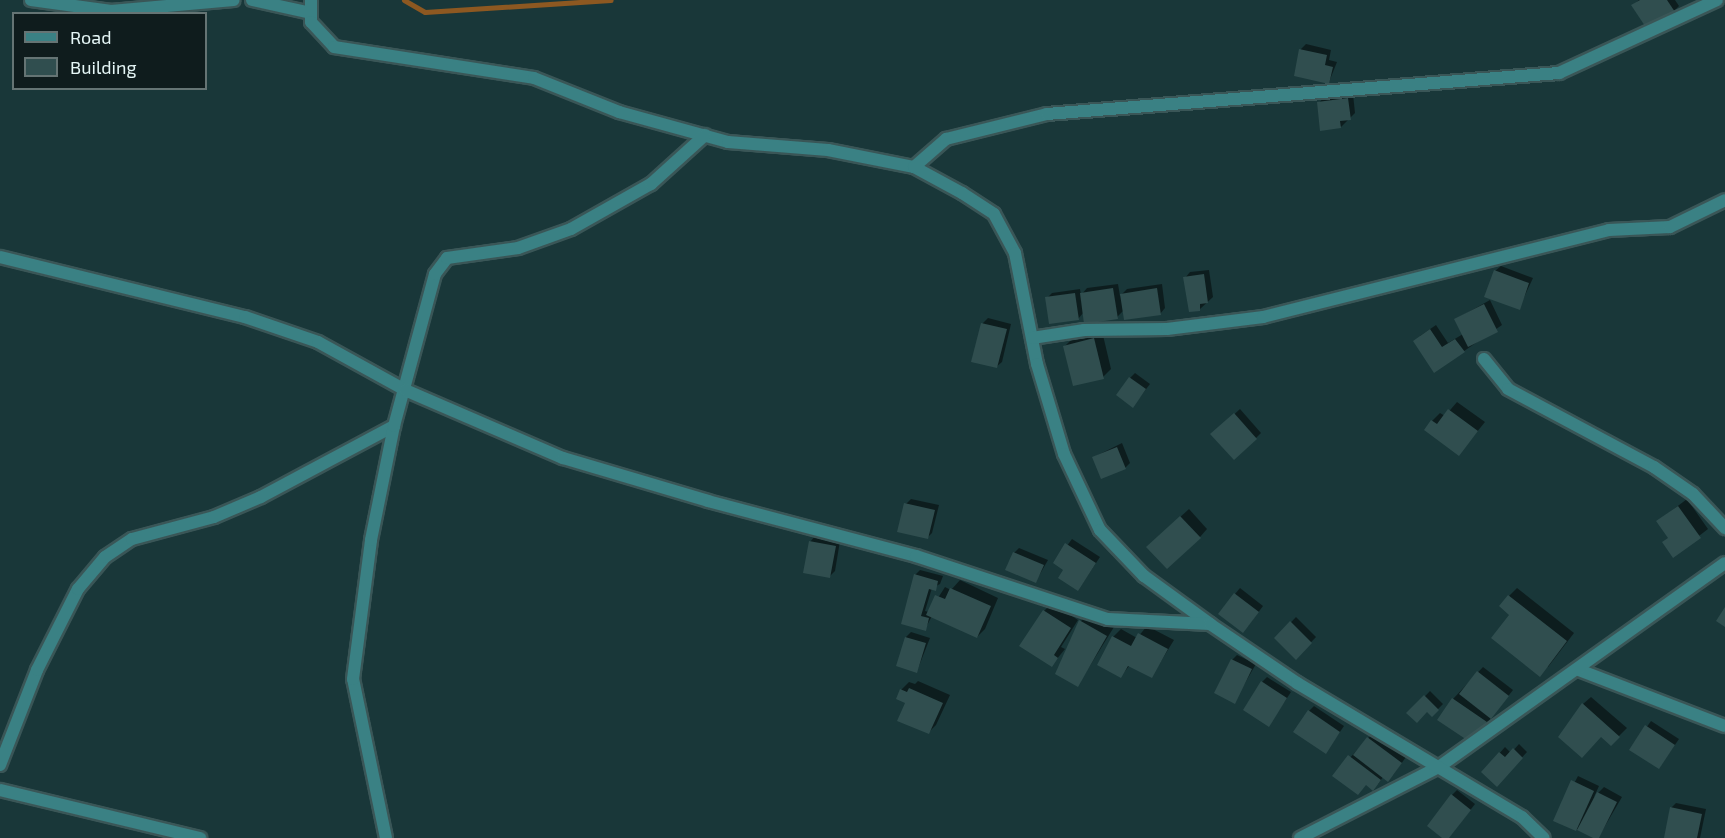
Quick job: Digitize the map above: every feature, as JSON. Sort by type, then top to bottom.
[{"type":"street","points":[[31,0],[111,11],[234,0]]},
{"type":"street","points":[[252,0],[310,5],[311,22],[334,47],[534,78],[619,112],[728,142],[828,150],[914,167],[994,214],[1016,253],[1032,338],[1064,454],[1100,530],[1144,576],[1210,624],[1297,682],[1522,817],[1544,838]]},
{"type":"street","points":[[914,167],[946,139],[1047,114],[1251,94],[1559,74],[1717,0]]},
{"type":"street","points":[[386,838],[353,679],[371,540],[394,426],[435,274],[447,258],[518,248],[572,229],[651,184],[705,135]]},
{"type":"street","points":[[1032,338],[1084,330],[1167,329],[1263,317],[1609,230],[1670,228],[1725,200]]},
{"type":"street","points":[[0,257],[245,317],[318,342],[405,390],[563,458],[708,501],[916,556],[1108,619],[1210,624]]},
{"type":"street","points":[[1484,359],[1508,389],[1654,467],[1694,494],[1725,528]]},
{"type":"street","points":[[0,765],[37,670],[78,589],[105,557],[132,539],[214,517],[261,497],[394,426]]},
{"type":"street","points":[[1300,838],[1439,767],[1579,670],[1670,599],[1725,563]]},
{"type":"street","points":[[1579,670],[1725,726]]},
{"type":"street","points":[[0,790],[200,838]]},
{"type":"building","points":[[1640,0],[1667,0],[1675,12],[1647,29],[1631,5]]},
{"type":"building","points":[[1299,49],[1327,55],[1325,65],[1333,67],[1329,84],[1294,76]]},
{"type":"building","points":[[1348,98],[1351,120],[1340,121],[1341,128],[1320,131],[1317,102]]},
{"type":"building","points":[[1494,270],[1529,283],[1520,310],[1484,297]]},
{"type":"building","points":[[1204,274],[1208,303],[1200,304],[1200,311],[1189,312],[1183,277]]},
{"type":"building","points":[[1113,288],[1118,319],[1084,324],[1080,293]]},
{"type":"building","points":[[1157,288],[1161,315],[1124,320],[1120,294]]},
{"type":"building","points":[[1075,293],[1079,320],[1049,324],[1045,297]]},
{"type":"building","points":[[1484,304],[1498,332],[1468,347],[1454,319]]},
{"type":"building","points":[[981,323],[1007,329],[997,368],[971,362]]},
{"type":"building","points":[[1430,329],[1442,347],[1455,339],[1465,352],[1434,373],[1413,341]]},
{"type":"building","points":[[1094,338],[1104,379],[1073,386],[1063,346]]},
{"type":"building","points":[[1129,377],[1146,389],[1133,408],[1116,395]]},
{"type":"building","points":[[1448,409],[1478,431],[1459,456],[1424,430],[1431,420],[1437,424]]},
{"type":"building","points":[[1234,413],[1257,439],[1234,460],[1210,434]]},
{"type":"building","points":[[1117,447],[1126,469],[1101,479],[1092,457]]},
{"type":"building","points":[[904,503],[935,510],[928,539],[897,532]]},
{"type":"building","points":[[1678,506],[1701,538],[1673,558],[1662,542],[1668,538],[1656,521]]},
{"type":"building","points":[[1180,516],[1201,538],[1167,569],[1146,547]]},
{"type":"building","points":[[809,541],[836,546],[830,578],[803,573]]},
{"type":"building","points":[[1065,543],[1096,563],[1078,591],[1058,578],[1063,570],[1053,563]]},
{"type":"building","points":[[1013,552],[1044,565],[1036,583],[1005,570]]},
{"type":"building","points":[[914,574],[938,581],[936,591],[929,589],[921,616],[929,618],[926,631],[901,624]]},
{"type":"building","points":[[950,588],[991,606],[977,638],[926,615],[935,595],[945,599]]},
{"type":"building","points":[[1234,593],[1259,612],[1243,633],[1218,614]]},
{"type":"building","points":[[1508,595],[1567,641],[1540,677],[1491,638],[1509,615],[1499,606]]},
{"type":"building","points":[[1725,607],[1725,627],[1716,621]]},
{"type":"building","points":[[1043,610],[1071,628],[1054,655],[1058,658],[1052,667],[1019,646]]},
{"type":"building","points":[[1079,620],[1107,636],[1078,687],[1055,674]]},
{"type":"building","points":[[1290,621],[1312,643],[1296,660],[1274,638]]},
{"type":"building","points":[[1138,633],[1168,649],[1152,678],[1128,666],[1121,678],[1097,665],[1112,636],[1131,646]]},
{"type":"building","points":[[905,637],[926,643],[917,673],[896,666]]},
{"type":"building","points":[[1231,659],[1252,669],[1235,704],[1214,693]]},
{"type":"building","points":[[1477,671],[1509,696],[1491,719],[1459,694]]},
{"type":"building","points":[[1261,681],[1287,698],[1269,727],[1243,710]]},
{"type":"building","points":[[909,688],[943,703],[929,734],[897,721],[905,703],[896,699],[900,689],[907,692]]},
{"type":"building","points":[[1424,695],[1439,710],[1432,717],[1427,712],[1417,723],[1406,713]]},
{"type":"building","points":[[1452,698],[1487,722],[1475,739],[1470,735],[1467,740],[1437,720]]},
{"type":"building","points":[[1582,703],[1620,737],[1611,746],[1601,737],[1582,758],[1558,737]]},
{"type":"building","points":[[1308,710],[1340,732],[1326,754],[1293,732]]},
{"type":"building","points":[[1645,725],[1675,745],[1659,769],[1629,750]]},
{"type":"building","points":[[1367,737],[1402,763],[1388,782],[1353,755]]},
{"type":"building","points":[[1513,748],[1523,758],[1497,787],[1481,772],[1499,752],[1505,757]]},
{"type":"building","points":[[1348,755],[1381,780],[1373,791],[1366,785],[1358,795],[1332,776]]},
{"type":"building","points":[[1571,780],[1594,791],[1576,831],[1553,821]]},
{"type":"building","points":[[1597,792],[1617,802],[1599,838],[1593,838],[1577,830]]},
{"type":"building","points":[[1451,794],[1471,810],[1449,838],[1442,838],[1427,826]]},
{"type":"building","points":[[1670,807],[1702,814],[1697,838],[1664,838]]},
{"type":"waterway","points":[[404,0],[425,12],[611,0]]}]
